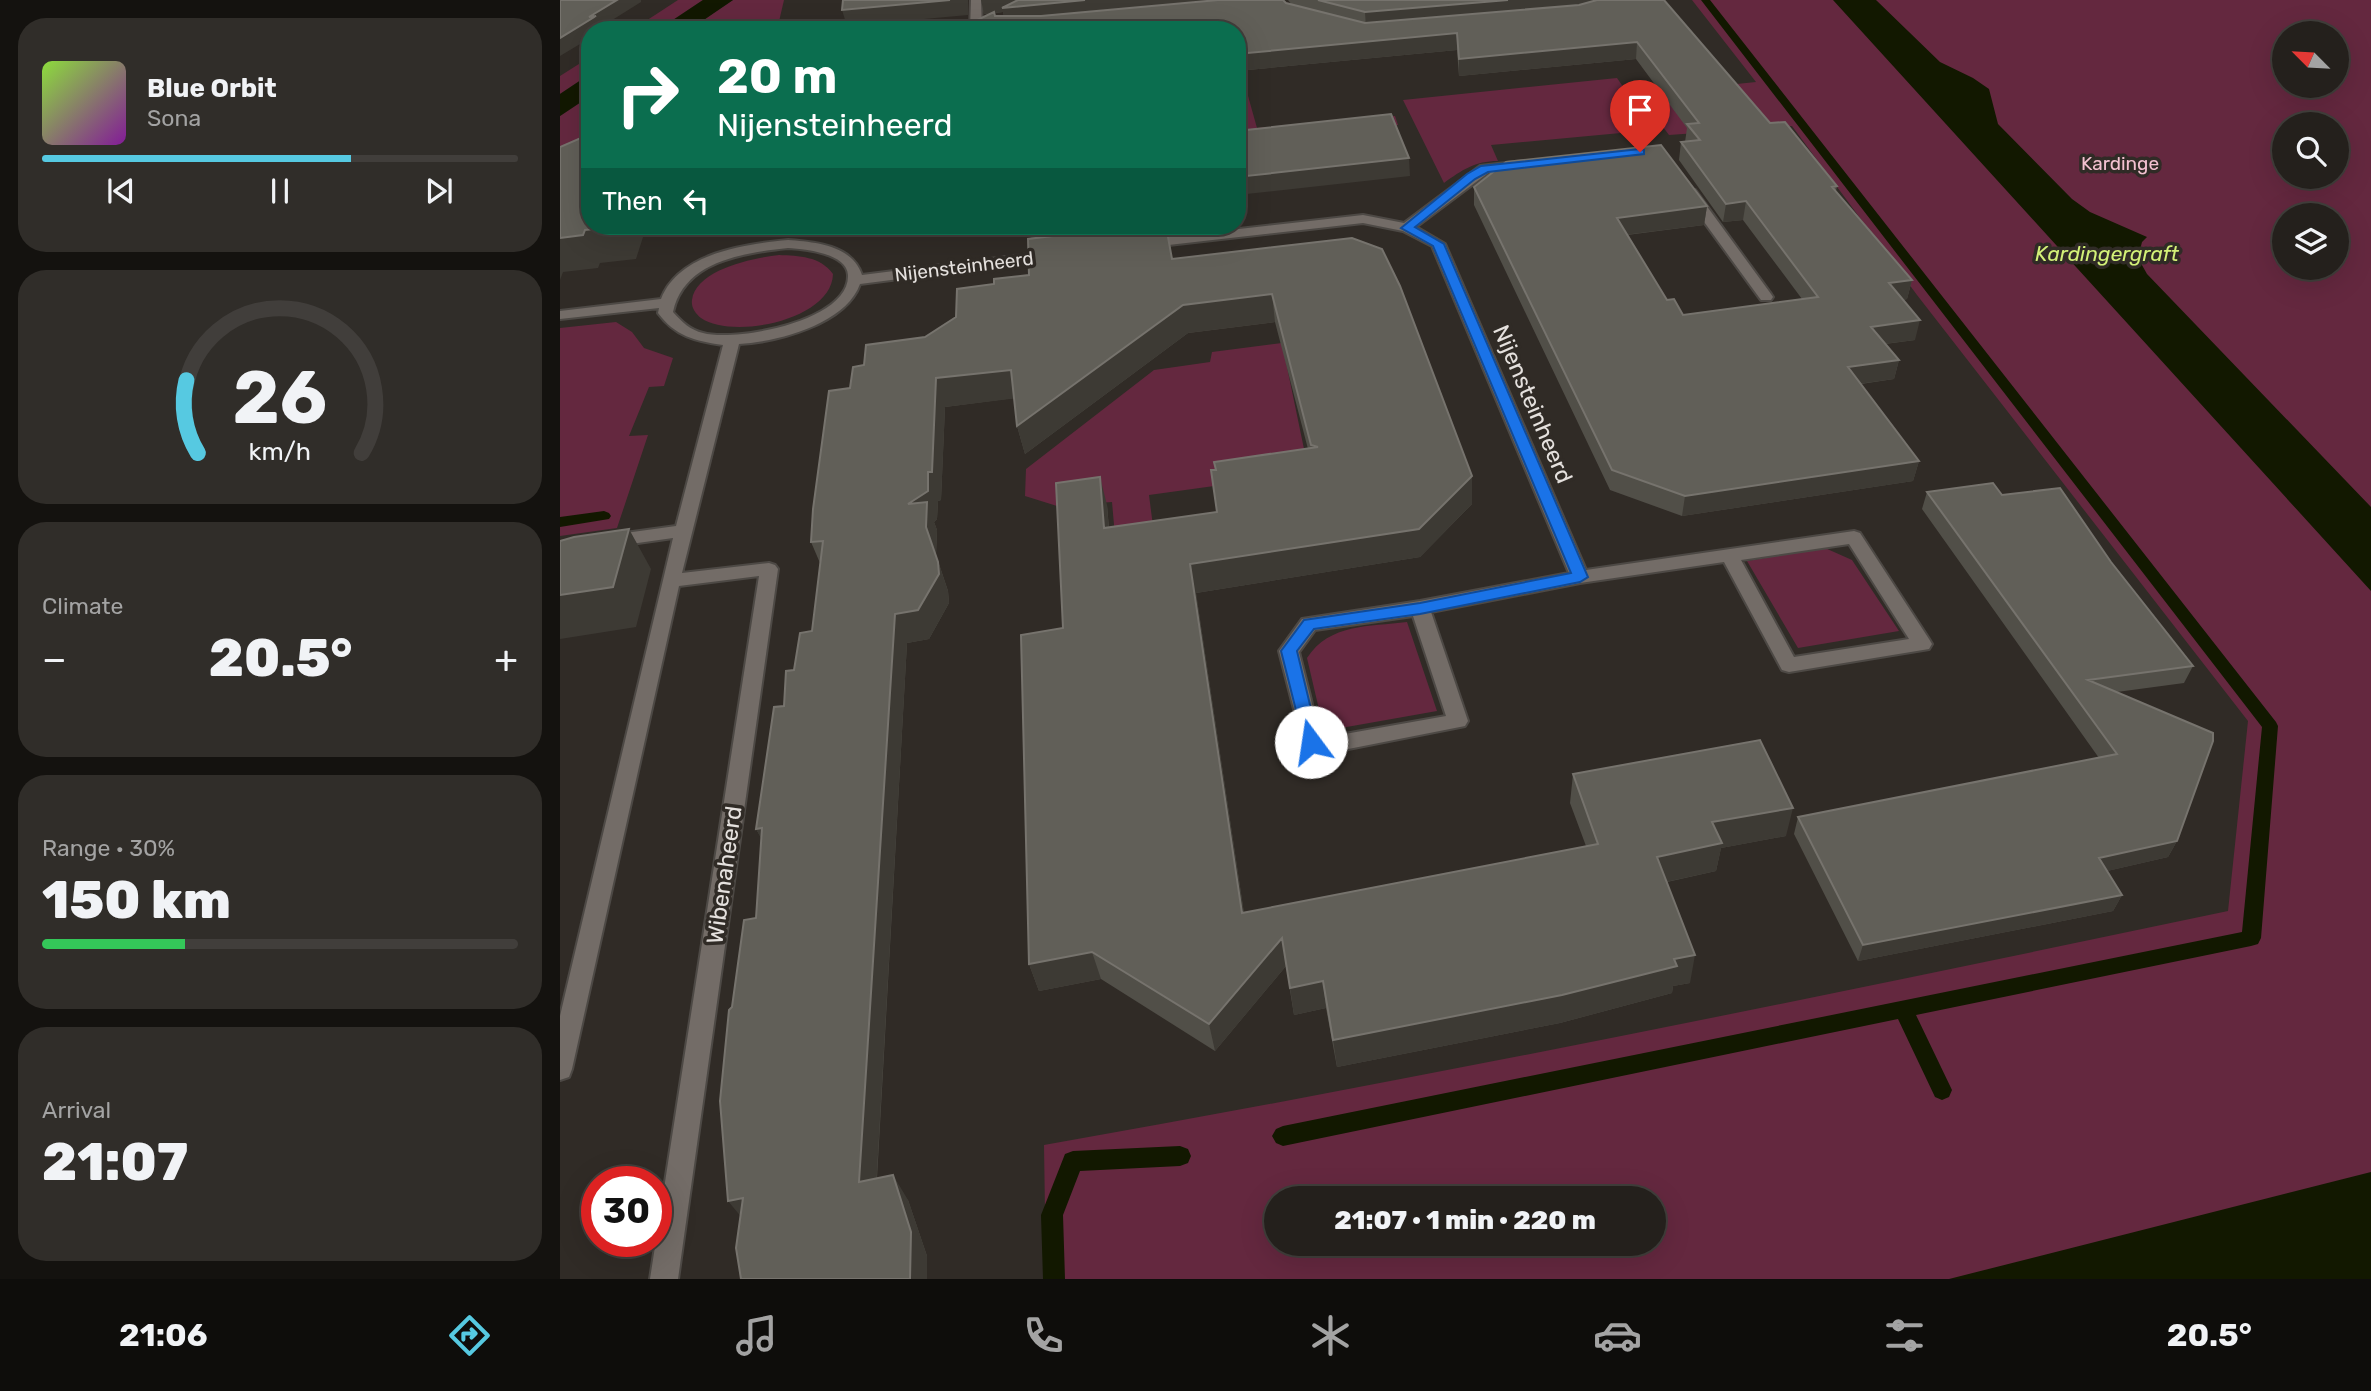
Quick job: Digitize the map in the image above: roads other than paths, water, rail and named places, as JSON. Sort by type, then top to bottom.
[{"type":"street","points":[[976,0],[976,21]]},
{"type":"street","points":[[1407,228],[1485,169],[1537,163]]},
{"type":"street","points":[[1682,180],[1766,297]]},
{"type":"street","name":"Nijensteinheerd","points":[[1246,233],[1363,219],[1407,228],[1438,244],[1580,577]]},
{"type":"street","points":[[788,244],[790,235]]},
{"type":"street","name":"Nijensteinheerd","points":[[1125,247],[1227,235]]},
{"type":"street","points":[[788,244],[816,246],[838,253],[848,261],[854,270],[855,280],[839,304],[804,325],[757,338],[732,340],[694,336],[680,330],[670,322],[665,313],[666,303],[679,281],[709,262],[747,249],[788,244]]},
{"type":"street","name":"Nijensteinheerd","points":[[855,280],[1071,253]]},
{"type":"street","points":[[560,315],[666,303]]},
{"type":"street","points":[[560,1069],[671,581],[732,340]]},
{"type":"street","points":[[560,548],[684,531]]},
{"type":"street","points":[[1420,608],[1458,721],[1328,745],[1311,742],[1289,651],[1309,624],[1420,608],[1580,577],[1729,554],[1854,537],[1922,644],[1789,665],[1729,554]]},
{"type":"street","name":"Wibenaheerd","points":[[664,1279],[769,569],[671,581]]},
{"type":"water","points":[[703,0],[733,0],[702,21],[672,21]]},
{"type":"water","name":"Kardingergraft","points":[[1833,0],[1876,0],[1940,62],[1989,89],[1998,124],[2072,199],[2090,212],[2147,237],[2142,242],[2138,258],[2147,274],[2371,507],[2371,591]]},
{"type":"water","points":[[581,80],[581,102],[560,116],[560,94]]},
{"type":"water","points":[[2371,1172],[2371,1279],[1949,1279]]},
{"type":"waterway","points":[[1705,0],[2270,726],[2251,938],[1903,1009]]},
{"type":"waterway","points":[[560,522],[604,516]]},
{"type":"waterway","points":[[1283,1136],[1903,1009]]},
{"type":"waterway","points":[[1903,1009],[1942,1090]]},
{"type":"waterway","points":[[1054,1279],[1052,1215],[1073,1161],[1180,1156]]},
{"type":"park label","name":"Kardinge","points":[[2120,163]]}]
